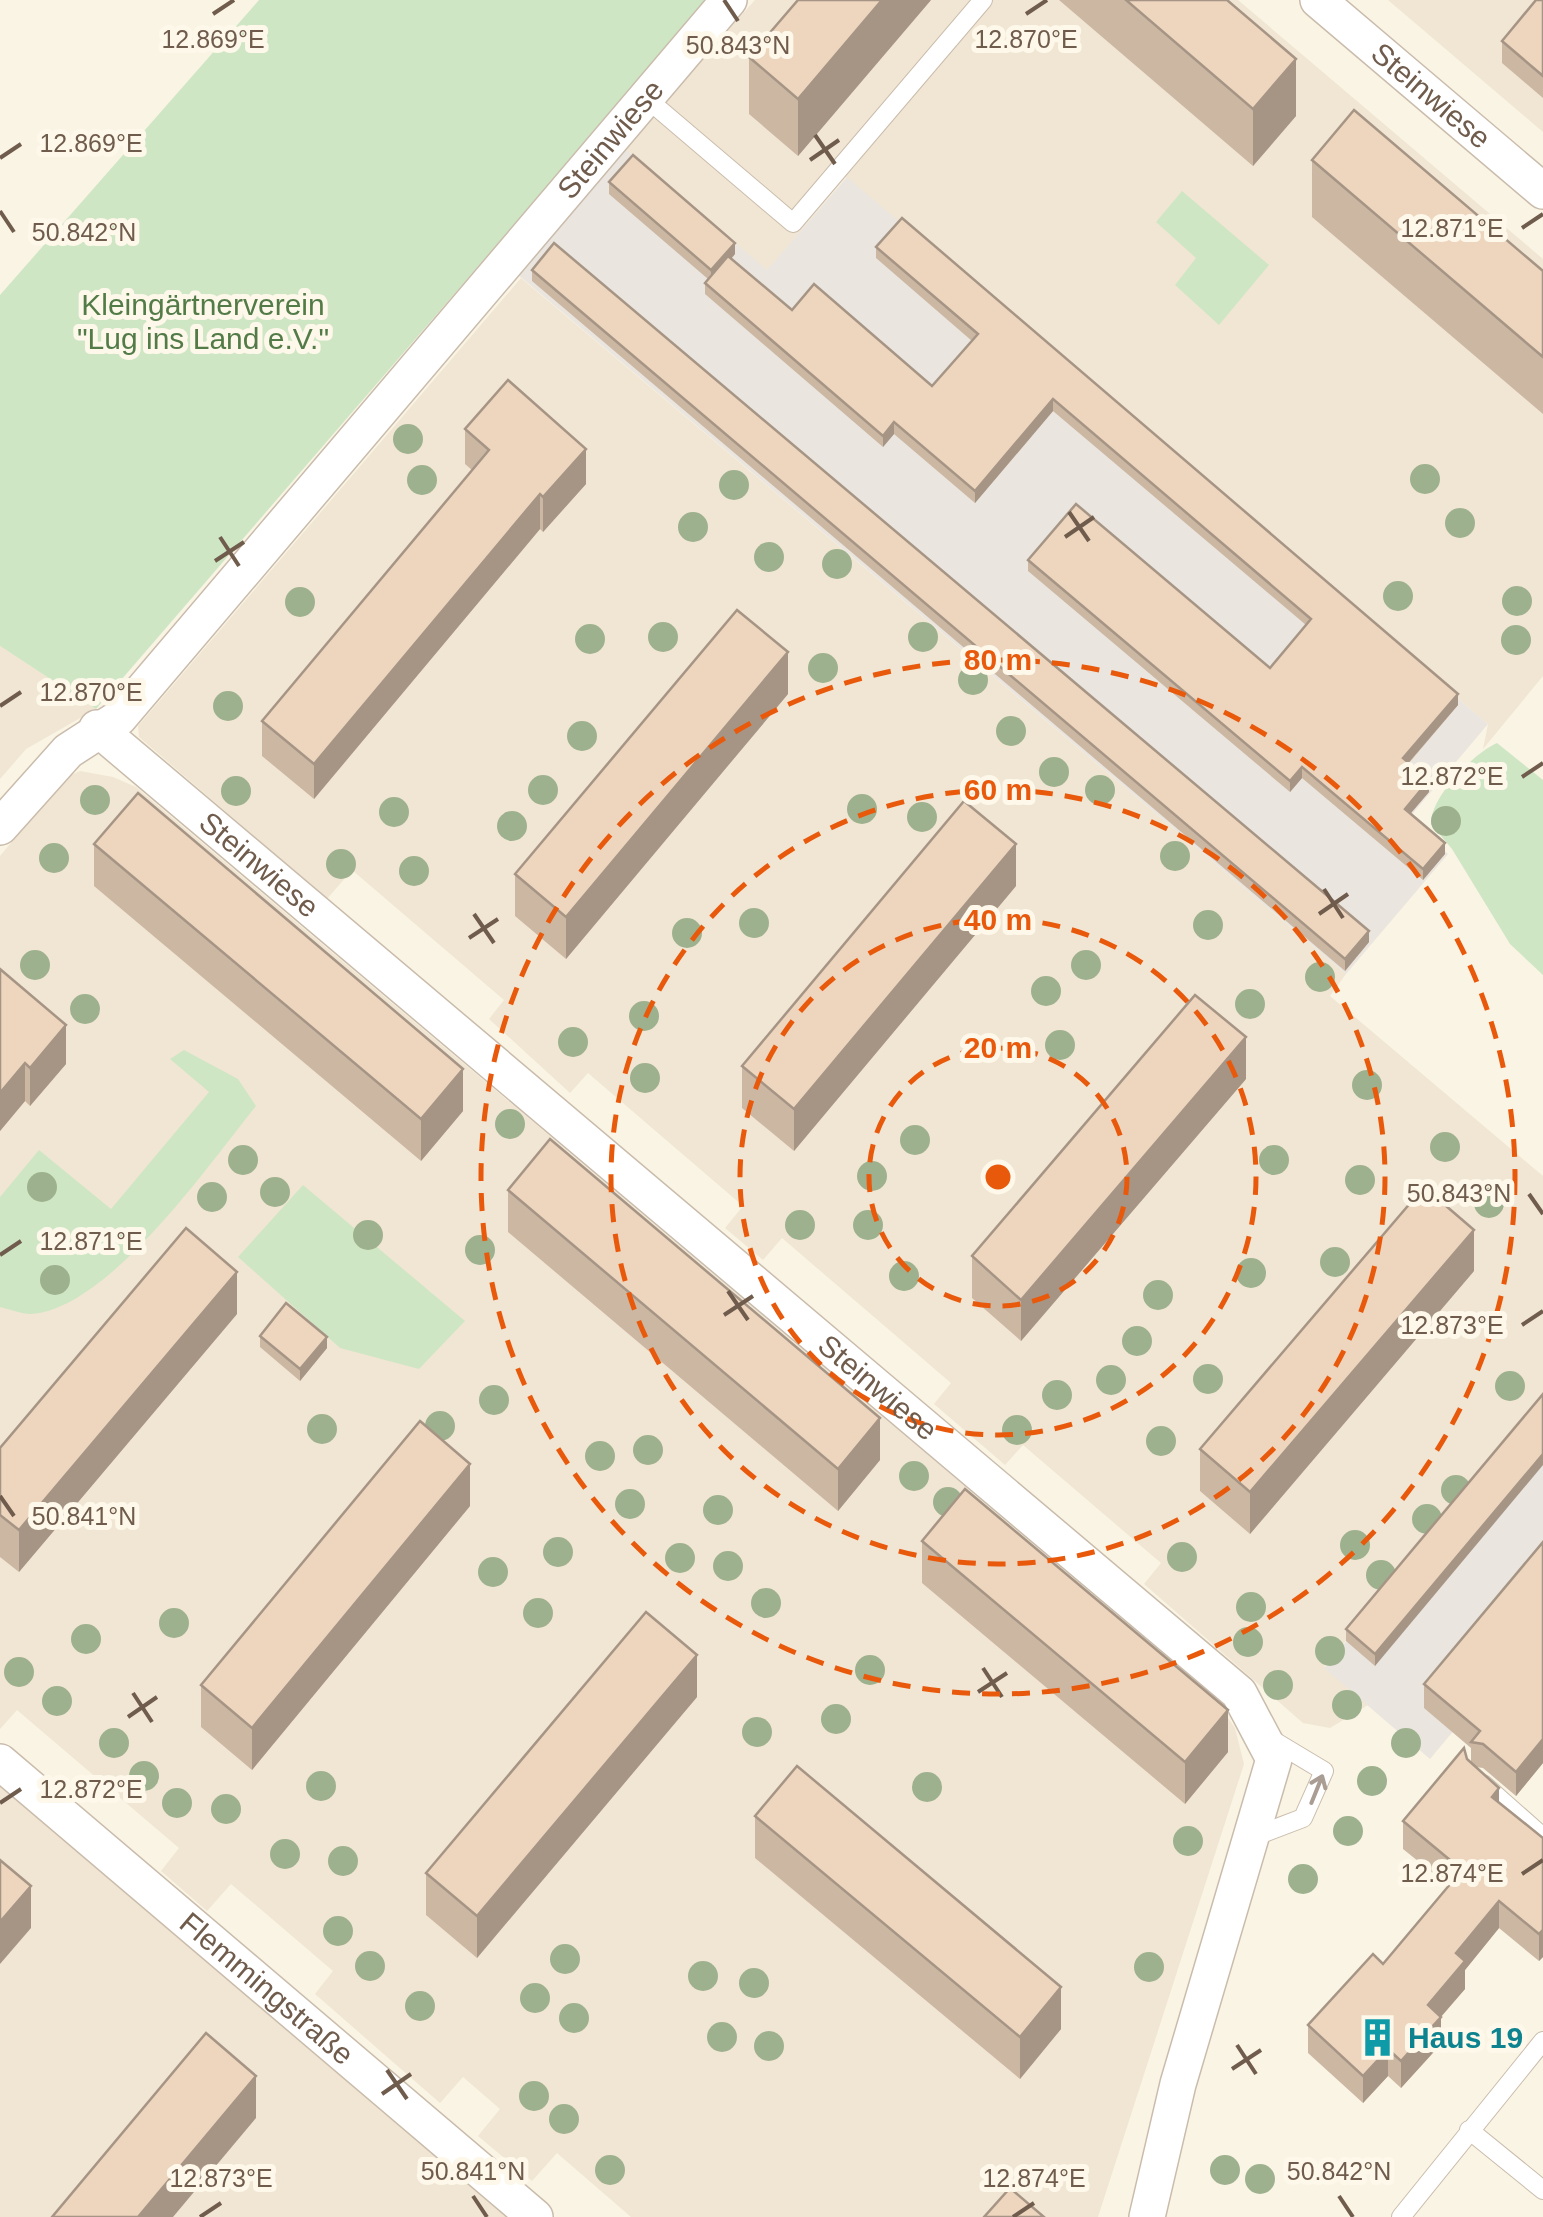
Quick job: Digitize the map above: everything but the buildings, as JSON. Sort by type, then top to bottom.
[{"type":"street","name":"Steinwiese","points":[[0,827],[68,751],[98,728],[119,718],[729,0]]},
{"type":"street","name":"Steinwiese","points":[[1318,0],[1543,191]]},
{"type":"street","name":"Steinwiese","points":[[98,728],[1240,1693],[1266,1736],[1274,1759],[1178,2084],[1147,2217]]},
{"type":"street","name":"Flemmingstraße","points":[[0,1762],[534,2217]]},
{"type":"lane","points":[[646,98],[793,223],[983,0]]},
{"type":"lane","points":[[1253,1837],[1303,1818],[1324,1770],[1266,1736]]},
{"type":"lane","points":[[1476,1778],[1543,1837]]},
{"type":"lane","points":[[1401,2217],[1543,2041]]},
{"type":"lane","points":[[1470,2130],[1543,2190]]},
{"type":"shaded area","points":[[755,0],[1238,0],[1543,259],[1543,676],[1483,749],[1488,724],[846,177],[767,271],[623,147]]},
{"type":"shaded area","points":[[1388,0],[1543,0],[1543,132]]},
{"type":"shaded area","points":[[623,147],[767,270],[847,177],[1488,724],[1408,819],[1448,854],[1346,974],[517,274]]},
{"type":"shaded area","points":[[521,278],[1346,974],[1330,996],[1543,1176],[1543,1406],[1324,1667],[1368,1705],[1330,1728],[1303,1723],[1144,1584],[1161,1563],[1023,1445],[1005,1465],[934,1404],[951,1383],[782,1238],[763,1260],[725,1228],[743,1206],[588,1073],[570,1093],[489,1019],[504,1000],[352,870],[327,899],[139,737],[138,726]]},
{"type":"shaded area","points":[[0,646],[96,709],[26,749],[0,779]]},
{"type":"shaded area","points":[[80,771],[113,777],[136,787],[1211,1694],[1235,1728],[1244,1764],[1098,2217],[631,2217],[557,2153],[532,2181],[478,2136],[500,2109],[463,2077],[440,2103],[315,1994],[333,1971],[231,1884],[207,1911],[161,1871],[179,1848],[17,1710],[0,1729],[0,856],[65,778]]},
{"type":"shaded area","points":[[1543,1406],[1543,1624],[1430,1759],[1324,1668]]},
{"type":"shaded area","points":[[0,1781],[509,2217],[0,2217]]},
{"type":"green space","name":"Kleingärtnerverein \"Lug ins Land e.V.\"","points":[[259,0],[708,0],[96,709],[0,646],[0,295]]},
{"type":"green space","points":[[1182,191],[1269,265],[1219,325],[1175,285],[1196,258],[1156,222]]},
{"type":"green space","points":[[1497,743],[1543,780],[1543,975],[1510,944],[1452,849],[1431,824],[1445,789],[1477,756]]},
{"type":"green space","points":[[184,1050],[238,1079],[256,1106],[155,1230],[92,1288],[61,1306],[31,1314],[0,1307],[0,1197],[39,1150],[111,1209],[209,1092],[170,1059]]},
{"type":"green space","points":[[303,1185],[465,1321],[419,1369],[340,1348],[238,1257]]},
{"type":"place","name":"Haus 19","points":[[1378,2038]]}]
